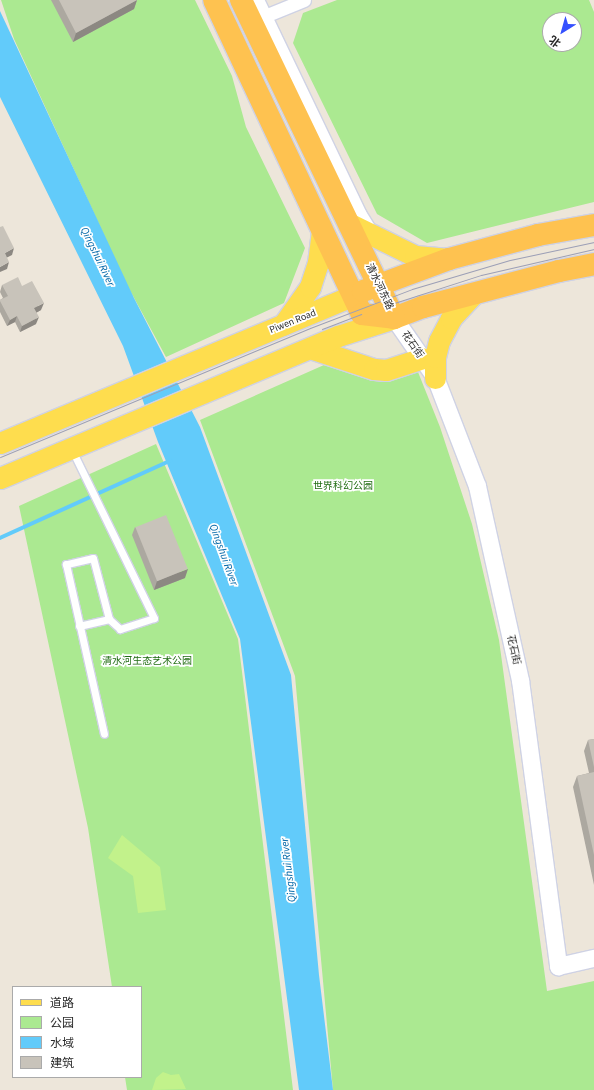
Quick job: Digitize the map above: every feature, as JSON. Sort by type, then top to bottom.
[{"type":"highway","name":"清水河东路","points":[[214,0],[362,314],[394,318]]},
{"type":"highway","name":"清水河东路","points":[[241,0],[257,19],[376,284],[394,318]]},
{"type":"highway","name":"Piwen Road","points":[[353,295],[376,284],[449,259],[538,235],[594,225]]},
{"type":"highway","points":[[394,318],[424,307],[594,264]]},
{"type":"main road","points":[[350,224],[371,236],[415,256],[449,259]]},
{"type":"main road","points":[[282,327],[310,287],[318,263],[322,230]]},
{"type":"main road","points":[[435,378],[435,357],[440,342],[451,318],[473,294]]},
{"type":"main road","name":"Piwen Road","points":[[0,442],[282,327],[353,295]]},
{"type":"main road","points":[[0,478],[310,348],[394,318]]},
{"type":"main road","points":[[310,348],[374,369],[386,370],[422,358]]},
{"type":"street","points":[[255,0],[257,19],[358,215],[371,236]]},
{"type":"street","points":[[257,19],[304,0]]},
{"type":"street","name":"花石街","points":[[394,318],[435,378],[477,486],[520,680],[558,966],[594,958]]},
{"type":"lane","points":[[71,448],[154,618],[120,629],[109,619],[94,558],[66,564],[104,734]]},
{"type":"lane","points":[[79,626],[109,619]]},
{"type":"green space","points":[[1,0],[195,0],[232,76],[246,127],[305,248],[284,303],[166,357],[126,283],[14,39]]},
{"type":"green space","points":[[337,0],[589,0],[594,12],[594,202],[427,243],[377,214],[293,43],[303,13]]},
{"type":"green space","name":"世界科幻公园","points":[[324,365],[381,382],[418,372],[440,427],[472,524],[499,640],[547,991],[594,981],[594,1090],[333,1090],[295,676],[200,420]]},
{"type":"green space","name":"清水河生态艺术公园","points":[[156,444],[238,639],[293,1090],[127,1090],[125,1078],[142,1078],[142,986],[112,986],[88,828],[19,506]]},
{"type":"green space","points":[[122,835],[160,867],[166,910],[138,913],[133,876],[108,858]]},
{"type":"green space","points":[[163,1072],[171,1075],[179,1074],[186,1089],[152,1090],[156,1078]]},
{"type":"water","name":"Qingshui River","points":[[0,11],[134,298],[200,427],[291,675],[319,975],[333,1090],[299,1090],[240,639],[158,442],[123,346],[0,97]]},
{"type":"building","points":[[59,0],[137,0],[76,33]]},
{"type":"building","points":[[3,226],[14,248],[5,253],[9,262],[0,267],[0,227]]},
{"type":"building","points":[[18,277],[22,286],[32,281],[44,303],[34,308],[39,317],[22,326],[17,316],[10,320],[0,301],[8,296],[2,285]]},
{"type":"building","points":[[166,515],[188,569],[157,581],[135,527]]},
{"type":"building","points":[[594,739],[594,767],[588,740]]},
{"type":"building","points":[[594,772],[594,855],[577,776]]},
{"type":"waterway","points":[[0,538],[170,461]]},
{"type":"tram line","points":[[0,457],[310,328],[412,289],[510,260],[594,242]]},
{"type":"tram line","points":[[388,305],[481,275],[594,249]]},
{"type":"tram line","points":[[322,329],[361,314]]}]
